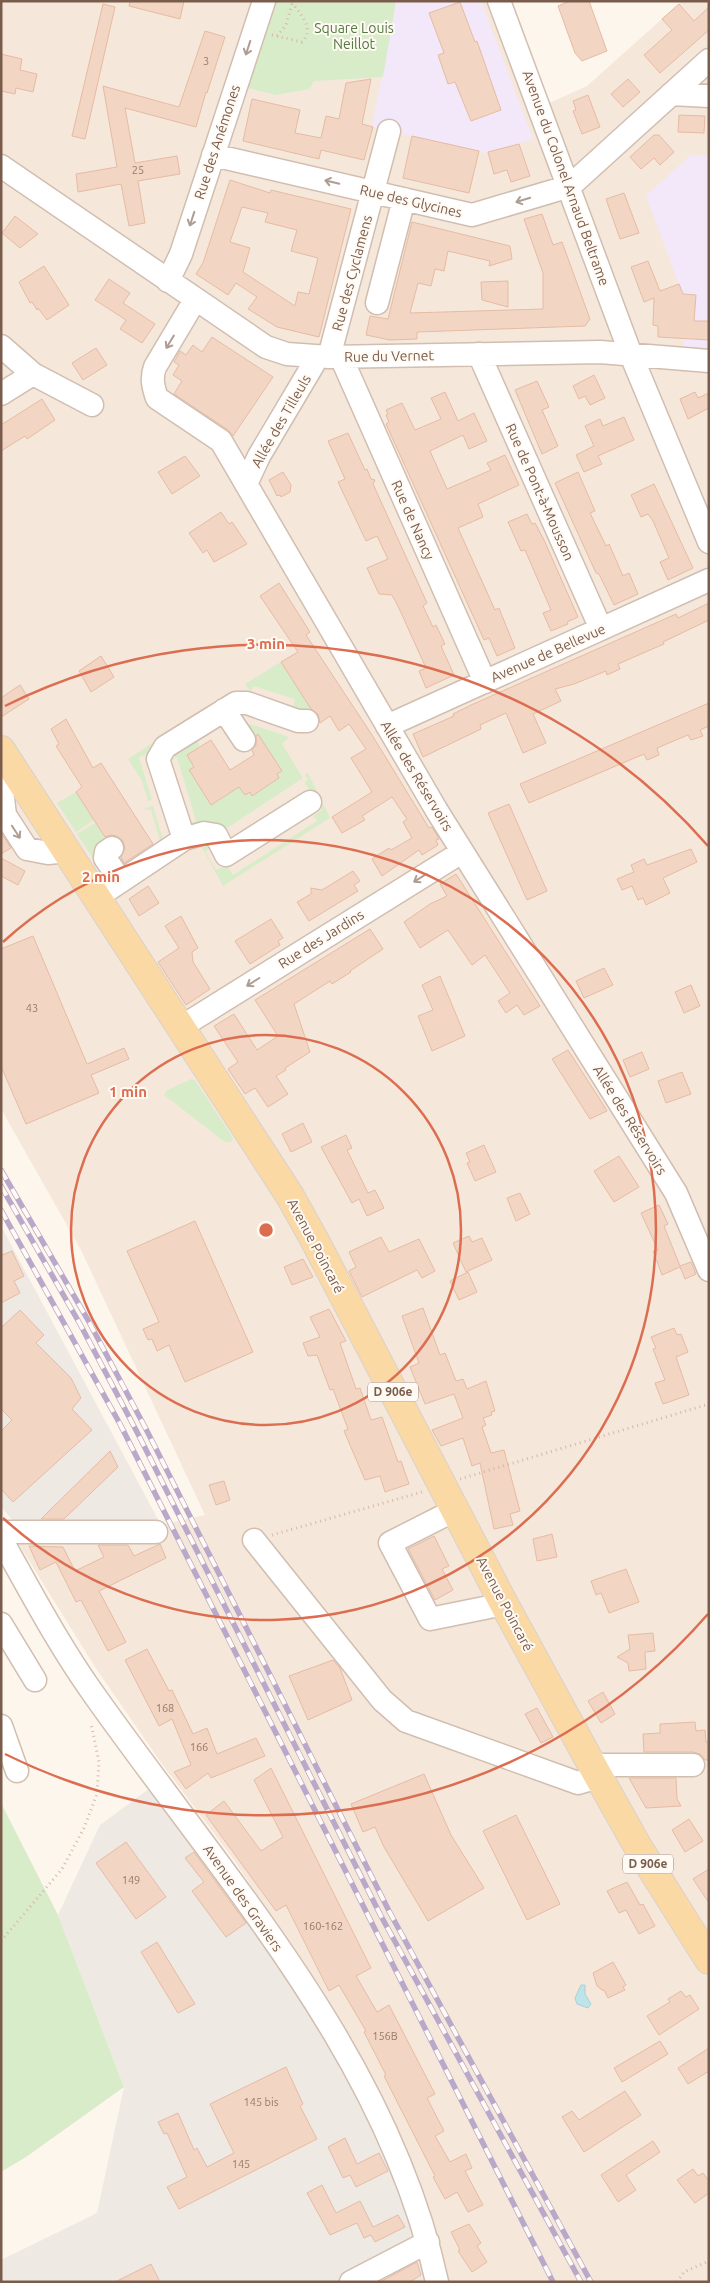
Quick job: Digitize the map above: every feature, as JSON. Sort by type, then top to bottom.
[{"type":"main road","name":"Avenue Poincaré","points":[[1,750],[260,1149],[310,1231],[504,1604],[595,1771]]},
{"type":"main road","name":"D 906e","points":[[595,1771],[638,1847],[709,1960]]},
{"type":"street","name":"Rue des Anémones","points":[[168,281],[181,254],[264,1]]},
{"type":"street","name":"Avenue du Colonel Arnaud Beltrame","points":[[499,1],[570,186],[631,355]]},
{"type":"street","name":"Rue des Glycines","points":[[213,155],[472,215],[570,186],[709,60]]},
{"type":"street","points":[[671,94],[709,96]]},
{"type":"street","name":"Rue des Cyclamens","points":[[328,357],[390,131]]},
{"type":"street","name":"Rue du Vernet","points":[[1,166],[266,347],[287,354],[328,357],[600,352],[709,361]]},
{"type":"street","points":[[377,303],[404,199]]},
{"type":"street","name":"Allée des Réservoirs","points":[[195,300],[155,367],[153,387],[157,398],[221,441],[462,852],[676,1193],[709,1270]]},
{"type":"street","points":[[1,346],[33,374],[92,405]]},
{"type":"street","name":"Rue de Pont-à-Mousson","points":[[479,354],[601,629]]},
{"type":"street","points":[[631,355],[709,542]]},
{"type":"street","name":"Allée des Tilleuls","points":[[246,484],[259,456],[313,366],[328,357]]},
{"type":"street","name":"Rue de Nancy","points":[[328,357],[484,682]]},
{"type":"street","points":[[1,394],[33,374]]},
{"type":"street","name":"Avenue de Bellevue","points":[[387,726],[709,580]]},
{"type":"street","points":[[184,839],[158,759],[165,747],[236,702],[247,703],[298,721],[307,721]]},
{"type":"street","points":[[224,710],[244,740]]},
{"type":"street","points":[[97,897],[184,839],[204,833],[216,835],[226,855],[310,802]]},
{"type":"street","points":[[112,848],[106,852],[105,858],[120,881]]},
{"type":"street","name":"Rue des Jardins","points":[[181,1027],[462,852]]},
{"type":"street","points":[[449,1499],[390,1543],[430,1619],[504,1604]]},
{"type":"street","points":[[1,1532],[156,1532]]},
{"type":"street","name":"Avenue des Graviers","points":[[1,1539],[7,1563],[94,1696],[259,1918],[333,2033],[376,2110],[412,2193],[428,2242],[437,2282]]},
{"type":"street","points":[[254,1540],[382,1700],[406,1721],[578,1783],[595,1771],[692,1765]]},
{"type":"street","points":[[1,1624],[35,1680]]},
{"type":"street","points":[[1,1726],[17,1771]]},
{"type":"street","points":[[351,2282],[428,2242]]},
{"type":"path","points":[[254,31],[302,42],[306,38],[308,28],[303,16],[292,2]]},
{"type":"path","points":[[277,36],[286,25],[292,2]]},
{"type":"path","points":[[254,1540],[428,1490],[449,1499],[456,1480],[709,1404]]},
{"type":"path","points":[[1,1941],[62,1869],[84,1828],[97,1794],[99,1762],[90,1718],[94,1696]]},
{"type":"path","points":[[677,2282],[684,2272],[709,2261]]},
{"type":"shaded area","points":[[1,1],[499,1],[540,107],[587,86],[682,1],[709,1],[709,2282],[428,2282],[445,2273],[344,2027],[234,1860],[162,1764],[95,1667],[18,1543],[161,1525],[205,1515],[81,1250],[1,1109]]},
{"type":"shaded area","points":[[481,1],[533,139],[486,153],[372,127],[396,2]]},
{"type":"shaded area","points":[[691,155],[709,155],[709,349],[683,348],[687,295],[683,295],[646,196]]},
{"type":"shaded area","points":[[1,1226],[161,1525],[14,1522],[1,1507]]},
{"type":"shaded area","points":[[150,1788],[311,2006],[397,2174],[426,2279],[421,2282],[1,2282],[1,2260],[97,2213],[124,2087],[58,1915],[100,1825]]},
{"type":"green space","name":"Square Louis Neillot","points":[[276,1],[396,1],[383,77],[314,81],[309,89],[276,95],[248,88]]},
{"type":"green space","points":[[281,662],[313,712],[292,711],[295,699],[253,686],[251,692],[245,684]]},
{"type":"green space","points":[[245,710],[241,721],[289,737],[282,744],[303,778],[224,830],[186,824],[196,821],[177,757],[165,760],[193,735],[200,746],[187,755],[194,767],[189,771],[211,805],[239,787],[245,795],[250,792],[252,796],[279,778],[277,774],[282,771],[258,735],[251,739],[234,713]]},
{"type":"green space","points":[[154,742],[157,747],[155,752],[139,757],[152,800],[148,801],[142,781],[128,759]]},
{"type":"green space","points":[[308,773],[330,818],[223,886],[199,842],[213,847],[205,851],[216,870],[227,865],[233,875],[317,821],[314,816],[322,810],[304,782],[308,780],[305,775]]},
{"type":"green space","points":[[76,792],[94,820],[76,832],[57,803]]},
{"type":"green space","points":[[153,806],[164,843],[156,849],[154,845],[160,841],[151,810],[143,809]]},
{"type":"green space","points":[[95,823],[110,845],[109,883],[77,834]]},
{"type":"green space","points":[[191,1079],[195,1080],[233,1138],[231,1142],[225,1142],[164,1095],[166,1091]]},
{"type":"green space","points":[[1,1803],[58,1915],[124,2087],[26,2157],[1,2172]]},
{"type":"water","points":[[581,1985],[585,1985],[585,1994],[591,2004],[588,2008],[577,2004],[575,1998]]},
{"type":"building","points":[[130,1],[184,1],[180,19],[129,6]]},
{"type":"building","points":[[570,1],[589,1],[607,51],[582,61],[575,53],[558,6]]},
{"type":"building","points":[[460,2],[475,42],[477,41],[501,110],[471,121],[455,82],[448,84],[438,55],[444,53],[429,13]]},
{"type":"building","points":[[103,4],[115,7],[85,139],[72,136]]},
{"type":"building","points":[[679,4],[694,21],[709,7],[709,30],[660,73],[644,55],[672,30],[662,19]]},
{"type":"building","points":[[205,31],[225,37],[196,127],[125,108],[135,163],[177,156],[180,174],[138,181],[145,223],[129,226],[121,184],[78,192],[76,174],[117,167],[103,86],[179,107]]},
{"type":"building","points":[[1,54],[22,59],[20,70],[37,74],[33,92],[16,88],[15,94],[1,91]]},
{"type":"building","points":[[371,79],[362,124],[373,127],[364,160],[321,150],[319,159],[243,141],[252,99],[300,110],[295,133],[321,138],[326,116],[339,119],[346,83]]},
{"type":"building","points":[[628,79],[640,92],[623,107],[611,94]]},
{"type":"building","points":[[588,95],[600,127],[582,134],[573,111],[576,110],[573,101]]},
{"type":"building","points":[[679,115],[705,116],[704,133],[678,132]]},
{"type":"building","points":[[654,135],[659,135],[674,152],[660,165],[654,158],[641,169],[630,157]]},
{"type":"building","points":[[412,136],[479,151],[469,193],[403,178]]},
{"type":"building","points":[[519,144],[530,176],[511,182],[507,170],[494,174],[488,152]]},
{"type":"building","points":[[230,180],[270,193],[271,190],[351,209],[319,337],[277,327],[248,309],[257,297],[236,283],[228,295],[196,274],[203,263]],"holes":[[[242,207],[268,213],[265,222],[297,230],[291,251],[318,258],[309,294],[298,292],[295,306],[243,272],[250,248],[230,242]]]},
{"type":"building","points":[[624,193],[639,233],[620,239],[606,199]]},
{"type":"building","points":[[542,214],[553,245],[562,242],[590,319],[585,326],[417,332],[417,339],[390,340],[366,335],[370,316],[388,319],[412,222],[510,246],[512,259],[489,266],[490,261],[448,251],[444,271],[435,269],[431,286],[418,283],[410,313],[543,309],[543,273],[524,219]]},
{"type":"building","points":[[15,216],[38,234],[20,248],[2,233]]},
{"type":"building","points":[[648,261],[660,291],[679,284],[683,294],[696,295],[694,321],[709,321],[709,340],[658,337],[658,326],[653,325],[654,298],[644,302],[631,267]]},
{"type":"building","points":[[44,266],[69,305],[47,320],[32,302],[30,303],[19,282]]},
{"type":"building","points":[[109,279],[130,293],[123,303],[155,324],[142,343],[120,329],[126,320],[95,300]]},
{"type":"building","points":[[508,281],[508,307],[482,300],[481,282]]},
{"type":"building","points":[[212,337],[273,377],[233,436],[228,430],[174,394],[182,381],[173,375],[179,365],[174,362],[180,351],[186,355],[193,345],[202,352]]},
{"type":"building","points":[[96,348],[107,365],[83,380],[72,363]]},
{"type":"building","points":[[594,375],[605,398],[590,405],[585,396],[579,399],[573,386]]},
{"type":"building","points":[[537,381],[549,407],[542,410],[558,446],[542,454],[515,390]]},
{"type":"building","points":[[445,392],[458,421],[474,413],[487,441],[469,449],[463,435],[430,451],[447,489],[491,470],[487,463],[505,455],[519,485],[478,504],[483,517],[458,528],[495,610],[499,608],[515,648],[497,656],[489,638],[484,640],[386,424],[389,422],[386,410],[402,403],[415,430],[441,419],[431,398]]},
{"type":"building","points":[[695,392],[698,398],[709,393],[709,408],[688,419],[680,399]]},
{"type":"building","points":[[42,399],[55,420],[27,439],[25,436],[1,451],[1,425]]},
{"type":"building","points":[[624,417],[634,440],[598,456],[602,464],[584,472],[576,455],[594,446],[585,426],[600,419],[603,426]]},
{"type":"building","points":[[348,433],[365,470],[367,469],[371,479],[375,480],[373,484],[427,603],[423,606],[433,627],[436,625],[445,644],[441,646],[454,675],[426,688],[419,671],[426,668],[398,606],[392,595],[379,594],[367,568],[388,559],[377,536],[366,541],[338,482],[345,479],[328,441]]},
{"type":"building","points":[[185,456],[200,476],[172,494],[158,472]]},
{"type":"building","points":[[283,472],[291,485],[290,492],[281,497],[280,495],[277,496],[269,480]]},
{"type":"building","points":[[578,472],[595,511],[590,513],[606,546],[609,544],[623,576],[629,573],[638,594],[614,605],[599,574],[596,573],[555,483]]},
{"type":"building","points":[[654,484],[693,568],[668,580],[660,562],[669,558],[653,521],[648,514],[641,517],[631,495]]},
{"type":"building","points":[[221,512],[229,524],[232,522],[247,544],[214,562],[207,550],[203,553],[189,533]]},
{"type":"building","points":[[527,514],[532,524],[535,523],[544,540],[578,617],[567,622],[568,624],[551,631],[543,613],[551,610],[525,550],[521,551],[508,522]]},
{"type":"building","points":[[279,583],[310,632],[306,635],[372,735],[429,828],[432,827],[439,839],[436,840],[438,845],[422,855],[419,850],[382,876],[372,859],[389,848],[391,850],[412,838],[403,822],[407,819],[392,797],[362,816],[365,820],[342,833],[332,817],[372,792],[351,758],[366,749],[349,724],[339,731],[330,716],[320,723],[318,714],[311,709],[281,662],[298,652],[260,596]]},
{"type":"building","points":[[709,603],[709,620],[663,642],[664,644],[618,664],[620,669],[607,675],[606,671],[574,684],[555,689],[561,701],[533,714],[546,743],[523,753],[506,713],[480,725],[481,729],[423,757],[413,734],[454,716],[453,714],[471,705],[676,614],[678,618]]},
{"type":"building","points":[[101,656],[114,677],[91,692],[79,671]]},
{"type":"building","points":[[20,685],[29,699],[1,717],[1,698]]},
{"type":"building","points":[[709,703],[709,726],[700,730],[703,736],[691,740],[688,735],[657,748],[659,755],[647,760],[644,754],[529,803],[520,784]]},
{"type":"building","points":[[66,719],[93,768],[101,763],[153,844],[124,863],[121,857],[125,848],[123,841],[117,836],[105,837],[76,792],[82,787],[56,746],[59,744],[51,729]]},
{"type":"building","points":[[258,734],[282,771],[277,774],[279,778],[252,796],[250,792],[245,795],[239,787],[211,805],[189,770],[194,767],[187,755],[211,740],[230,770],[254,755],[252,750],[256,745],[256,736]]},
{"type":"building","points":[[509,804],[547,891],[527,900],[488,813]]},
{"type":"building","points":[[1,833],[11,848],[1,854]]},
{"type":"building","points":[[691,849],[697,862],[663,878],[670,893],[646,905],[643,898],[638,900],[632,886],[622,890],[617,879],[634,872],[631,865],[644,859],[647,865]]},
{"type":"building","points":[[1,858],[25,871],[18,885],[1,876]]},
{"type":"building","points":[[353,871],[360,881],[354,885],[358,891],[309,921],[297,902],[311,894],[311,888],[322,890]]},
{"type":"building","points":[[456,874],[540,1006],[524,1015],[517,1005],[506,1013],[498,1001],[510,993],[485,955],[472,965],[448,930],[420,948],[404,922],[430,904],[447,896],[440,884]]},
{"type":"building","points":[[148,886],[159,903],[139,916],[129,899]]},
{"type":"building","points":[[181,916],[198,948],[192,952],[193,962],[210,989],[186,1005],[158,962],[179,948],[165,926]]},
{"type":"building","points":[[271,919],[283,938],[278,941],[280,945],[250,964],[235,941]]},
{"type":"building","points":[[370,929],[383,949],[332,984],[330,981],[294,1004],[310,1052],[276,1076],[288,1094],[268,1107],[255,1088],[245,1094],[228,1069],[238,1062],[214,1026],[234,1014],[257,1050],[278,1036],[255,1000]]},
{"type":"building","points":[[33,936],[87,1064],[124,1048],[129,1059],[91,1075],[99,1093],[26,1124],[1,1066],[1,949]]},
{"type":"building","points":[[604,968],[613,985],[584,998],[576,981]]},
{"type":"building","points":[[440,976],[465,1036],[432,1051],[418,1016],[433,1010],[422,985]]},
{"type":"building","points":[[691,985],[700,1006],[684,1013],[675,992]]},
{"type":"building","points":[[568,1050],[607,1111],[590,1119],[552,1059]]},
{"type":"building","points":[[642,1052],[649,1069],[630,1077],[623,1060]]},
{"type":"building","points":[[682,1072],[691,1094],[666,1103],[658,1081]]},
{"type":"building","points":[[303,1123],[312,1142],[291,1152],[282,1134]]},
{"type":"building","points":[[346,1135],[352,1148],[347,1150],[368,1193],[375,1190],[384,1208],[367,1216],[359,1199],[352,1203],[321,1147]]},
{"type":"building","points":[[484,1145],[496,1172],[475,1181],[467,1163],[470,1162],[466,1153]]},
{"type":"building","points":[[619,1156],[639,1187],[614,1202],[594,1171]]},
{"type":"building","points":[[520,1193],[530,1214],[516,1221],[507,1198]]},
{"type":"building","points":[[659,1205],[668,1224],[664,1226],[680,1266],[691,1262],[696,1274],[685,1279],[680,1267],[662,1275],[653,1251],[658,1250],[641,1213]]},
{"type":"building","points":[[195,1221],[253,1352],[185,1382],[169,1345],[157,1351],[152,1339],[148,1340],[143,1329],[159,1322],[127,1251]]},
{"type":"building","points":[[469,1236],[472,1242],[482,1238],[492,1260],[466,1272],[453,1243]]},
{"type":"building","points":[[381,1237],[389,1252],[419,1239],[435,1271],[422,1278],[417,1270],[362,1297],[349,1271],[356,1267],[349,1252]]},
{"type":"building","points":[[12,1251],[24,1276],[14,1281],[20,1293],[1,1303],[1,1253],[2,1255]]},
{"type":"building","points":[[303,1259],[313,1277],[292,1285],[284,1267]]},
{"type":"building","points":[[468,1272],[477,1292],[459,1300],[450,1281]]},
{"type":"building","points":[[423,1308],[440,1355],[445,1353],[456,1381],[463,1379],[467,1389],[486,1381],[495,1411],[491,1412],[492,1415],[483,1418],[486,1425],[482,1427],[491,1453],[504,1450],[520,1511],[510,1514],[513,1525],[494,1529],[480,1463],[472,1466],[463,1438],[441,1446],[432,1430],[463,1418],[454,1394],[425,1404],[410,1367],[419,1363],[402,1316]]},
{"type":"building","points":[[329,1309],[346,1341],[340,1343],[356,1389],[360,1388],[371,1420],[382,1417],[398,1462],[401,1461],[409,1484],[385,1492],[380,1476],[365,1480],[344,1431],[348,1429],[333,1389],[330,1390],[317,1355],[308,1356],[303,1343],[320,1337],[310,1317]]},
{"type":"building","points":[[20,1310],[44,1335],[36,1343],[71,1378],[81,1398],[72,1409],[92,1430],[13,1502],[1,1489],[1,1431],[12,1420],[1,1409],[1,1328]]},
{"type":"building","points":[[674,1328],[677,1335],[681,1334],[688,1352],[676,1357],[689,1395],[663,1404],[655,1383],[665,1380],[653,1349],[656,1348],[651,1337]]},
{"type":"building","points":[[110,1451],[118,1467],[64,1519],[41,1519]]},
{"type":"building","points":[[224,1481],[230,1500],[216,1505],[209,1485]]},
{"type":"building","points":[[552,1534],[557,1557],[537,1561],[533,1539]]},
{"type":"building","points":[[434,1536],[449,1566],[442,1569],[453,1590],[435,1600],[408,1549]]},
{"type":"building","points":[[160,1544],[166,1558],[99,1591],[126,1642],[108,1651],[81,1600],[76,1602],[56,1562],[40,1570],[29,1546],[63,1547],[75,1571],[104,1557],[98,1545],[128,1545],[134,1556]]},
{"type":"building","points":[[626,1569],[639,1602],[609,1613],[601,1593],[596,1595],[591,1581]]},
{"type":"building","points":[[653,1633],[655,1651],[645,1652],[646,1669],[629,1671],[628,1663],[617,1657],[630,1649],[628,1635]]},
{"type":"building","points":[[147,1649],[169,1691],[172,1690],[193,1734],[207,1728],[217,1754],[256,1738],[265,1756],[211,1778],[208,1773],[186,1789],[174,1772],[191,1765],[172,1719],[159,1726],[125,1660]]},
{"type":"building","points":[[333,1660],[340,1668],[352,1700],[308,1720],[289,1676]]},
{"type":"building","points":[[603,1692],[615,1714],[601,1723],[588,1701]]},
{"type":"building","points":[[537,1708],[553,1737],[541,1743],[525,1714]]},
{"type":"building","points":[[695,1722],[696,1731],[705,1730],[706,1742],[709,1742],[709,1760],[705,1760],[700,1754],[693,1752],[644,1752],[643,1734],[660,1733],[660,1724]]},
{"type":"building","points":[[271,1768],[371,1968],[356,1976],[377,2012],[389,2005],[435,2094],[427,2098],[444,2131],[435,2136],[450,2162],[466,2154],[472,2168],[465,2171],[483,2205],[468,2212],[457,2192],[445,2199],[384,2076],[386,2075],[364,2032],[366,2031],[339,1985],[329,1991],[286,1905],[276,1911],[206,1815],[224,1801],[261,1851],[283,1837],[254,1780]]},
{"type":"building","points":[[424,1774],[451,1835],[484,1888],[428,1921],[384,1847],[375,1827],[363,1832],[351,1804]]},
{"type":"building","points":[[629,1778],[676,1778],[677,1799],[681,1806],[646,1808]]},
{"type":"building","points":[[516,1815],[560,1904],[527,1920],[483,1831]]},
{"type":"building","points":[[689,1819],[703,1841],[685,1852],[672,1830]]},
{"type":"building","points":[[126,1842],[166,1897],[136,1919],[96,1863]]},
{"type":"building","points":[[194,1852],[246,1923],[226,1937],[192,1891],[204,1882],[185,1858]]},
{"type":"building","points":[[709,1869],[709,1903],[693,1879]]},
{"type":"building","points":[[627,1882],[640,1905],[643,1904],[655,1926],[639,1934],[626,1910],[619,1913],[607,1891]]},
{"type":"building","points":[[157,1942],[195,2004],[178,2013],[141,1952]]},
{"type":"building","points":[[613,1962],[626,1985],[623,1987],[625,1990],[608,1998],[604,1990],[597,1986],[593,1973]]},
{"type":"building","points":[[681,1991],[686,1997],[690,1995],[699,2009],[659,2035],[647,2016],[670,2002],[668,1999]]},
{"type":"building","points":[[660,2041],[668,2054],[622,2082],[614,2068]]},
{"type":"building","points":[[709,2048],[709,2071],[688,2084],[678,2068]]},
{"type":"building","points":[[286,2067],[303,2104],[300,2106],[317,2139],[179,2209],[167,2187],[187,2177],[167,2133],[164,2134],[158,2122],[178,2113],[194,2150],[197,2148],[207,2167],[234,2153],[210,2104]]},
{"type":"building","points":[[625,2091],[641,2115],[584,2152],[562,2117],[572,2111],[579,2120]]},
{"type":"building","points":[[345,2138],[357,2164],[379,2153],[388,2171],[356,2187],[350,2175],[343,2178],[328,2147]]},
{"type":"building","points":[[653,2141],[660,2152],[626,2175],[636,2190],[618,2202],[601,2175]]},
{"type":"building","points":[[693,2169],[698,2176],[703,2173],[709,2181],[709,2193],[695,2203],[677,2180]]},
{"type":"building","points":[[322,2185],[336,2213],[360,2201],[373,2227],[398,2215],[405,2227],[375,2242],[371,2235],[364,2238],[357,2223],[330,2235],[307,2193]]},
{"type":"building","points":[[469,2224],[481,2243],[477,2246],[487,2262],[472,2272],[458,2251],[460,2250],[451,2232]]},
{"type":"building","points":[[417,2262],[421,2275],[410,2282],[380,2282]]},
{"type":"building","points":[[151,2264],[160,2282],[115,2282]]},
{"type":"railway","points":[[1,1170],[88,1320],[146,1429],[389,1911],[591,2282]]},
{"type":"railway","points":[[1,1186],[80,1324],[137,1432],[381,1916],[581,2282]]},
{"type":"railway","points":[[1,1210],[120,1424],[553,2282]]}]
